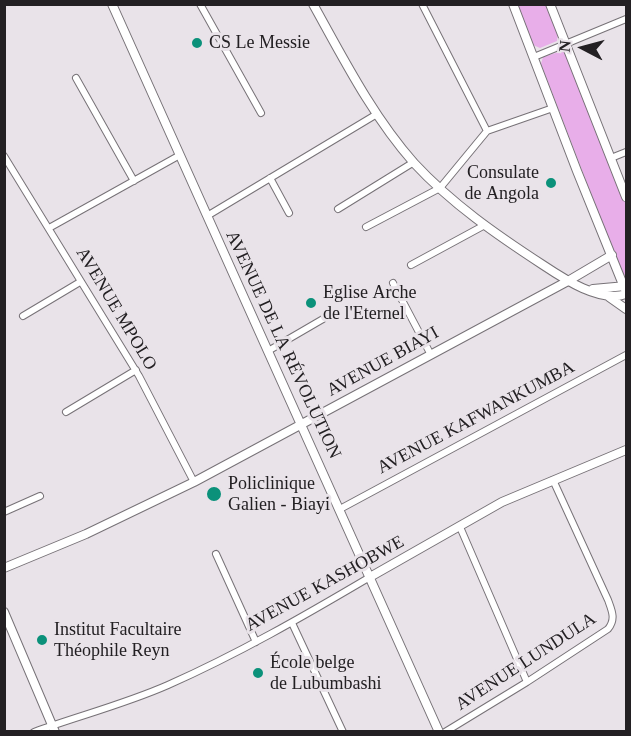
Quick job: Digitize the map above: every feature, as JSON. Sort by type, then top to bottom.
[{"type":"street","name":"AVENUE DE LA RÉVOLUTION","points":[[112,4],[439,732]]},
{"type":"street","points":[[200,4],[261,113]]},
{"type":"street","points":[[313,4],[377,114],[414,162],[440,188],[483,225],[568,281],[608,296],[627,309]]},
{"type":"street","points":[[422,4],[487,131]]},
{"type":"street","points":[[513,4],[577,171],[626,290]]},
{"type":"street","points":[[550,4],[627,197]]},
{"type":"street","points":[[534,57],[627,20]]},
{"type":"street","points":[[76,78],[134,181]]},
{"type":"street","points":[[366,227],[440,188],[487,131],[554,108]]},
{"type":"street","points":[[207,216],[377,114]]},
{"type":"street","points":[[611,158],[627,152]]},
{"type":"street","name":"AVENUE MPOLO","points":[[4,156],[136,370],[194,482]]},
{"type":"street","points":[[49,228],[180,156]]},
{"type":"street","points":[[338,209],[414,162]]},
{"type":"street","points":[[4,170],[11,166]]},
{"type":"street","points":[[270,178],[289,213]]},
{"type":"street","points":[[411,265],[483,225]]},
{"type":"street","name":"AVENUE BIAYI","points":[[4,568],[86,534],[194,482],[568,281],[612,255]]},
{"type":"street","points":[[23,316],[80,282]]},
{"type":"street","points":[[393,284],[430,355]]},
{"type":"street","points":[[590,289],[626,290]]},
{"type":"street","points":[[608,296],[626,290]]},
{"type":"street","points":[[267,351],[323,319]]},
{"type":"street","name":"AVENUE KAFWANKUMBA","points":[[340,509],[627,355]]},
{"type":"street","points":[[66,412],[136,370]]},
{"type":"street","name":"AVENUE KASHOBWE","points":[[34,732],[54,728],[158,689],[292,623],[502,502],[627,450]]},
{"type":"street","name":"AVENUE LUNDULA","points":[[446,732],[608,628],[613,620],[608,600],[553,480]]},
{"type":"street","points":[[4,512],[40,496]]},
{"type":"street","points":[[460,526],[527,682]]},
{"type":"street","points":[[216,555],[256,642]]},
{"type":"street","points":[[4,612],[54,728]]},
{"type":"street","points":[[292,623],[343,732]]},
{"type":"shaded area","points":[[517,5],[547,5],[558,33],[557,41],[540,48],[533,45]]},
{"type":"shaded area","points":[[562,51],[567,54],[626,205],[626,276],[622,274],[541,64],[543,57]]},
{"type":"place","name":"CS Le Messie","points":[[197,43]]},
{"type":"place","name":"Consulate de Angola","points":[[551,183]]},
{"type":"place","name":"Eglise Arche de l'Eternel","points":[[311,303]]},
{"type":"place","name":"Policlinique Galien - Biayi","points":[[214,494]]},
{"type":"place","name":"Institut Facultaire Théophile Reyn","points":[[42,640]]},
{"type":"place","name":"École belge de Lubumbashi","points":[[258,673]]}]
